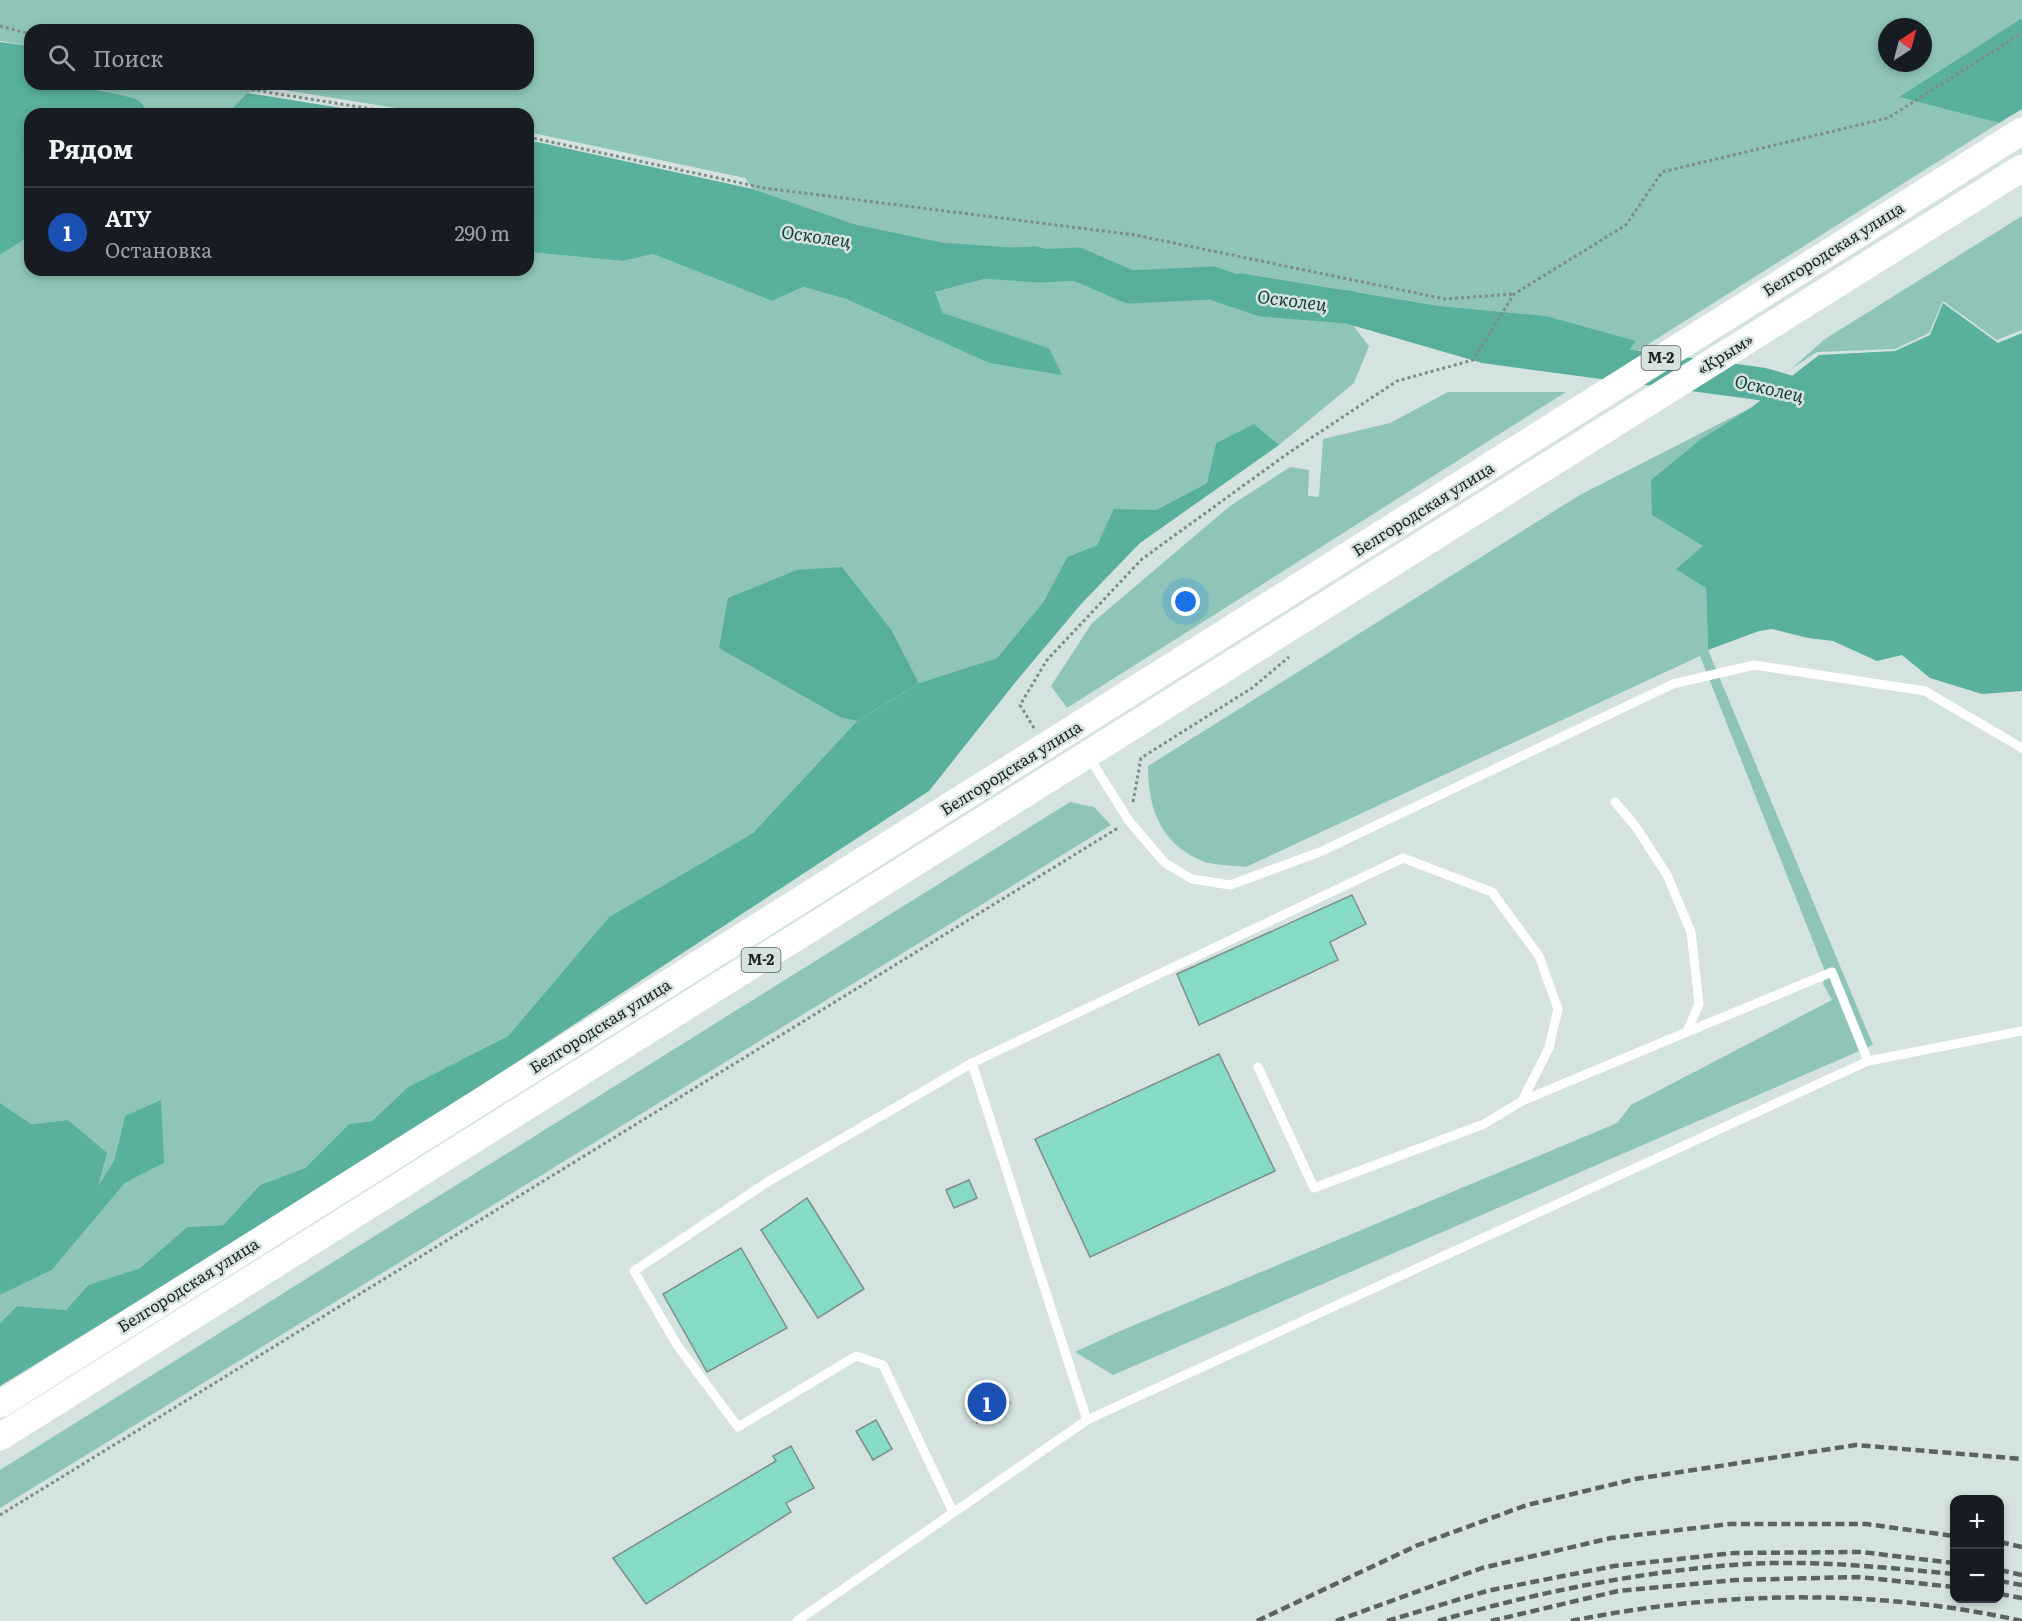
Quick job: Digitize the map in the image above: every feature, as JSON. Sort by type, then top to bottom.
[{"type":"main road","name":"Белгородская улица","points":[[1838,282],[1890,231],[2022,131]]},
{"type":"main road","name":"Белгородская улица","points":[[0,1404],[1501,460],[1821,256],[1890,231],[2022,168]]},
{"type":"main road","name":"«Крым»","points":[[1521,483],[1838,282]]},
{"type":"main road","name":"Белгородская улица","points":[[0,1437],[1521,483]]},
{"type":"main road","points":[[1072,729],[1088,755]]},
{"type":"lane","points":[[1088,755],[1130,821],[1165,863],[1192,879],[1230,885],[1320,852],[1672,684],[1754,665],[1925,691],[2022,748]]},
{"type":"lane","points":[[1615,802],[1636,827],[1667,875],[1691,932],[1699,1004],[1687,1032]]},
{"type":"lane","points":[[953,1512],[883,1365],[856,1356],[738,1427],[677,1345],[634,1271],[768,1180],[972,1063],[1403,858],[1492,892],[1539,956],[1558,1009],[1549,1048],[1521,1101]]},
{"type":"lane","points":[[1258,1067],[1314,1188],[1484,1124],[1521,1101],[1833,972],[1868,1061]]},
{"type":"lane","points":[[797,1621],[1088,1420],[1868,1061],[2022,1031]]},
{"type":"lane","points":[[972,1063],[1088,1420]]},
{"type":"path","points":[[0,26],[24,32]]},
{"type":"path","points":[[1045,746],[1020,705],[1047,660],[1142,559],[1287,454],[1397,381],[1473,360],[1514,294],[1626,225],[1662,172],[1888,118],[2022,33]]},
{"type":"path","points":[[253,90],[366,108]]},
{"type":"path","points":[[534,138],[765,188],[1135,235],[1444,299],[1514,294]]},
{"type":"path","points":[[0,1515],[1130,821],[1141,758],[1252,688],[1295,652]]},
{"type":"shaded area","points":[[0,0],[2022,0],[2022,18],[1900,97],[1999,123],[1620,362],[1635,341],[1547,316],[1440,306],[1241,273],[1223,278],[1133,283],[1081,257],[1035,246],[969,250],[880,233],[753,189],[745,178],[534,133],[534,108],[396,108],[284,90],[534,90],[534,24],[24,24],[24,45],[0,41]]},
{"type":"shaded area","points":[[2022,18],[2022,109],[1999,123],[1899,97]]},
{"type":"shaded area","points":[[0,42],[24,45],[24,90],[82,90],[80,96],[57,108],[24,108],[24,126],[0,139]]},
{"type":"shaded area","points":[[82,90],[270,90],[247,93],[233,108],[132,108],[80,96]]},
{"type":"shaded area","points":[[247,93],[341,108],[233,108]]},
{"type":"shaded area","points":[[534,141],[753,189],[880,233],[969,250],[1035,246],[1081,257],[1073,260],[939,255],[829,232],[695,218],[534,192]]},
{"type":"shaded area","points":[[24,148],[24,240],[0,255],[0,162]]},
{"type":"shaded area","points":[[534,205],[825,245],[992,277],[935,292],[943,313],[1049,348],[1062,375],[989,363],[846,299],[803,287],[772,301],[653,254],[623,261],[534,253]]},
{"type":"shaded area","points":[[2022,216],[2022,330],[1997,340],[1943,301],[1929,333],[1895,349],[1817,352],[1791,369],[1825,339]]},
{"type":"shaded area","points":[[24,240],[24,276],[534,276],[534,253],[623,261],[653,254],[772,301],[803,287],[846,299],[989,363],[1049,348],[943,313],[935,292],[992,277],[1076,278],[1122,297],[1206,293],[1274,314],[1349,320],[1369,346],[1354,383],[1279,445],[1253,425],[1216,443],[1207,483],[1156,510],[1114,510],[1097,545],[1067,557],[1044,601],[997,658],[919,683],[892,631],[842,718],[857,721],[753,833],[609,917],[508,1036],[408,1087],[372,1121],[349,1124],[305,1168],[260,1185],[223,1225],[187,1227],[140,1268],[88,1285],[66,1310],[17,1306],[0,1323],[0,1295],[52,1270],[125,1183],[164,1163],[125,1116],[114,1161],[97,1189],[68,1120],[30,1124],[0,1103],[0,255]]},
{"type":"shaded area","points":[[1241,273],[1440,306],[1547,316],[1636,341],[1620,362],[1607,358],[1486,343],[1348,303],[1262,296],[1223,278]]},
{"type":"shaded area","points":[[1943,303],[1998,343],[2022,333],[2022,691],[1982,694],[1930,678],[1902,655],[1877,661],[1833,641],[1808,638],[1772,629],[1759,631],[1708,650],[1706,588],[1676,569],[1703,546],[1652,515],[1651,480],[1701,439],[1752,407],[1819,355],[1895,351],[1930,335]]},
{"type":"shaded area","points":[[1448,392],[1566,392],[1067,708],[1051,686],[1092,623],[1230,506],[1290,467],[1309,470],[1308,496],[1319,497],[1323,439],[1390,423]]},
{"type":"shaded area","points":[[1752,407],[1701,439],[1708,650],[1873,1045],[1113,1375],[1075,1352],[1120,1331],[1617,1123],[1631,1105],[1832,1000],[1823,984],[1826,974],[1700,656],[1246,867],[1210,863],[1186,853],[1175,844],[1159,822],[1150,796],[1148,766],[1578,496]]},
{"type":"shaded area","points":[[1254,424],[1279,445],[1140,543],[1082,603],[929,791],[371,1158],[0,1386],[0,1323],[17,1306],[66,1310],[88,1285],[140,1268],[187,1227],[223,1225],[260,1185],[305,1168],[349,1124],[372,1121],[408,1087],[508,1036],[609,917],[753,833],[857,721],[919,683],[997,658],[1044,601],[1067,557],[1097,545],[1114,509],[1156,510],[1207,483],[1216,443]]},
{"type":"shaded area","points":[[842,567],[892,631],[919,683],[857,721],[842,718],[719,648],[728,598],[797,570]]},
{"type":"shaded area","points":[[1070,802],[1094,807],[1111,825],[0,1508],[0,1470]]},
{"type":"shaded area","points":[[161,1100],[164,1163],[125,1183],[52,1270],[0,1295],[0,1103],[31,1124],[68,1120],[107,1153],[98,1186],[114,1161],[125,1116]]},
{"type":"building","points":[[1352,895],[1366,924],[1330,942],[1338,960],[1199,1025],[1177,974]]},
{"type":"building","points":[[1219,1054],[1275,1171],[1090,1257],[1035,1139]]},
{"type":"building","points":[[969,1180],[977,1198],[954,1208],[946,1190]]},
{"type":"building","points":[[807,1198],[864,1289],[818,1318],[761,1230]]},
{"type":"building","points":[[741,1248],[787,1328],[707,1372],[663,1294]]},
{"type":"building","points":[[1001,1388],[1010,1403],[977,1423],[969,1408]]},
{"type":"building","points":[[876,1420],[892,1449],[873,1460],[856,1431]]},
{"type":"building","points":[[791,1446],[814,1488],[786,1503],[791,1512],[646,1604],[613,1558],[776,1461],[773,1456]]},
{"type":"waterway","name":"Осколец","points":[[74,108],[82,104],[101,108]]},
{"type":"waterway","name":"Осколец","points":[[0,148],[24,134]]},
{"type":"waterway","name":"Осколец","points":[[534,198],[694,223],[828,236],[939,259],[1040,266],[1077,264],[1130,287],[1212,283],[1262,300],[1348,307],[1486,347],[1762,384],[1810,398],[1856,397],[1988,406],[2022,412]]},
{"type":"railway","points":[[1257,1621],[1418,1545],[1527,1505],[1635,1479],[1856,1445],[2022,1459]]},
{"type":"railway","points":[[1336,1621],[1482,1568],[1611,1538],[1730,1524],[1866,1524],[1950,1535]]},
{"type":"railway","points":[[2004,1543],[2022,1547]]},
{"type":"railway","points":[[1387,1621],[1487,1591],[1614,1566],[1734,1553],[1861,1552],[1950,1563]]},
{"type":"railway","points":[[1438,1621],[1547,1593],[1658,1573],[1732,1565],[1816,1563],[1950,1574]]},
{"type":"railway","points":[[2004,1571],[2022,1575]]},
{"type":"railway","points":[[1491,1621],[1618,1591],[1736,1580],[1859,1577],[1950,1587]]},
{"type":"railway","points":[[2004,1582],[2022,1585]]},
{"type":"railway","points":[[2004,1595],[2022,1598]]},
{"type":"railway","points":[[1571,1621],[1683,1604],[1797,1597],[1911,1603],[1967,1610],[2022,1621]]},
{"type":"place","name":"АТУ","points":[[987,1402]]}]
